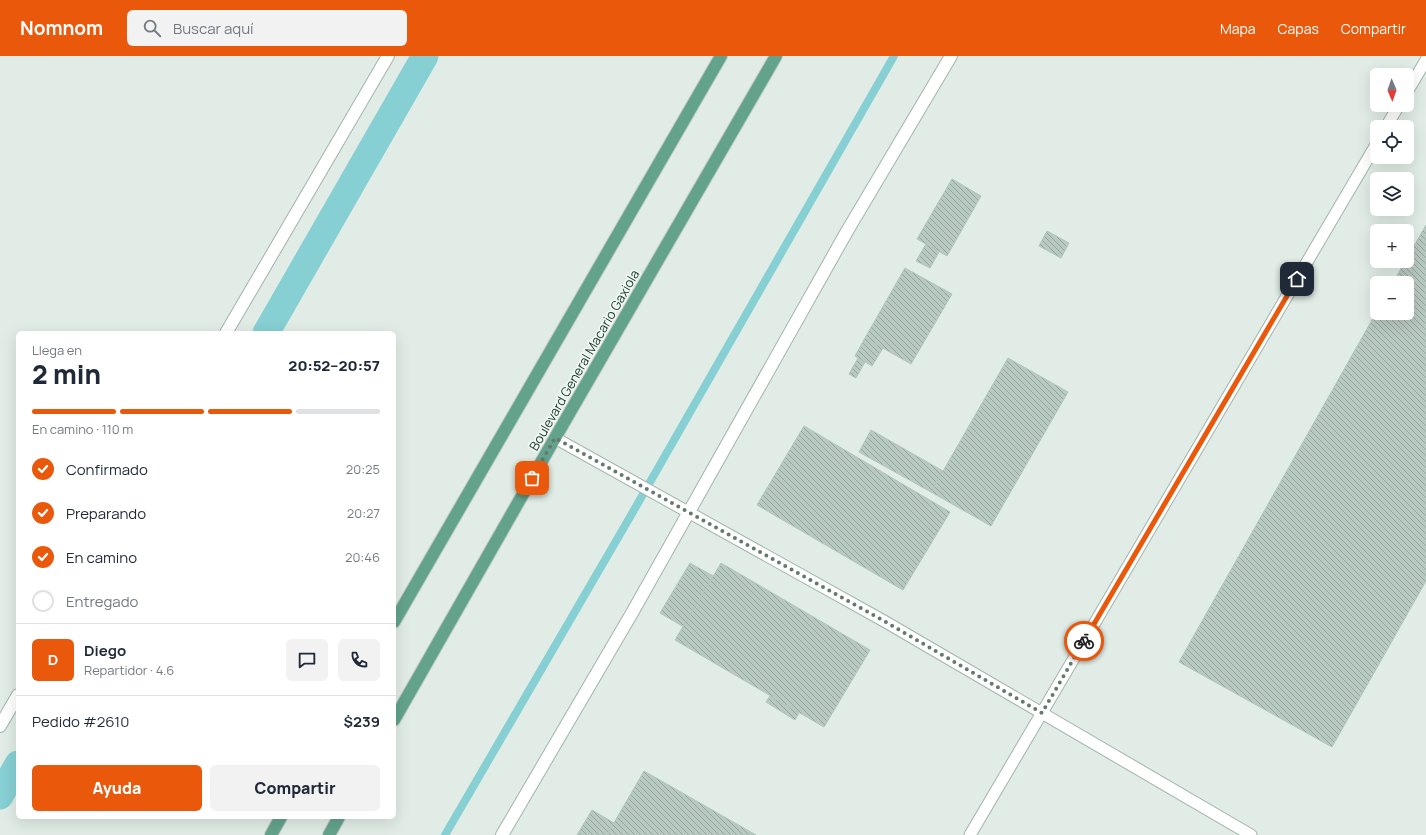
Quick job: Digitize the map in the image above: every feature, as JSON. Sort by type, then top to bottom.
[{"type":"main road","points":[[396,619],[721,56]]},
{"type":"main road","name":"Boulevard General Macario Gaxiola","points":[[396,716],[776,56]]},
{"type":"main road","points":[[271,835],[280,819]]},
{"type":"main road","points":[[329,835],[338,819]]},
{"type":"street","points":[[227,331],[388,56]]},
{"type":"street","points":[[502,835],[628,619],[846,233],[951,56]]},
{"type":"street","points":[[0,726],[16,698]]},
{"type":"lane","points":[[1414,80],[1426,60]]},
{"type":"lane","points":[[970,835],[1370,155]]},
{"type":"lane","points":[[555,438],[884,621],[1251,835]]},
{"type":"building","points":[[952,179],[981,196],[947,256],[917,239]]},
{"type":"building","points":[[1426,225],[1426,581],[1332,747],[1179,662],[1372,320],[1414,320],[1414,276],[1397,276],[1401,268],[1414,268],[1414,246]]},
{"type":"building","points":[[1047,231],[1069,243],[1061,258],[1039,246]]},
{"type":"building","points":[[926,244],[939,252],[930,268],[916,261]]},
{"type":"building","points":[[905,268],[952,294],[911,364],[865,338]]},
{"type":"building","points":[[865,338],[883,348],[872,366],[855,356]]},
{"type":"building","points":[[858,358],[865,362],[856,378],[849,374]]},
{"type":"building","points":[[1008,358],[1068,392],[991,526],[931,492]]},
{"type":"building","points":[[804,426],[950,512],[903,590],[757,505]]},
{"type":"building","points":[[871,430],[943,471],[931,492],[859,452]]},
{"type":"building","points":[[690,563],[713,576],[684,627],[660,613]]},
{"type":"building","points":[[721,563],[870,650],[824,727],[675,640]]},
{"type":"building","points":[[770,696],[799,713],[795,720],[766,702]]},
{"type":"building","points":[[644,771],[756,835],[607,835]]},
{"type":"building","points":[[592,810],[614,823],[607,835],[577,835]]},
{"type":"waterway","points":[[267,331],[425,56]]},
{"type":"waterway","points":[[445,835],[630,517],[894,56]]},
{"type":"waterway","points":[[0,796],[16,768]]},
{"type":"way so far","points":[[532,478],[555,438],[884,621],[1042,713],[1084,641]]},
{"type":"route","points":[[1084,641],[1297,279]]}]
